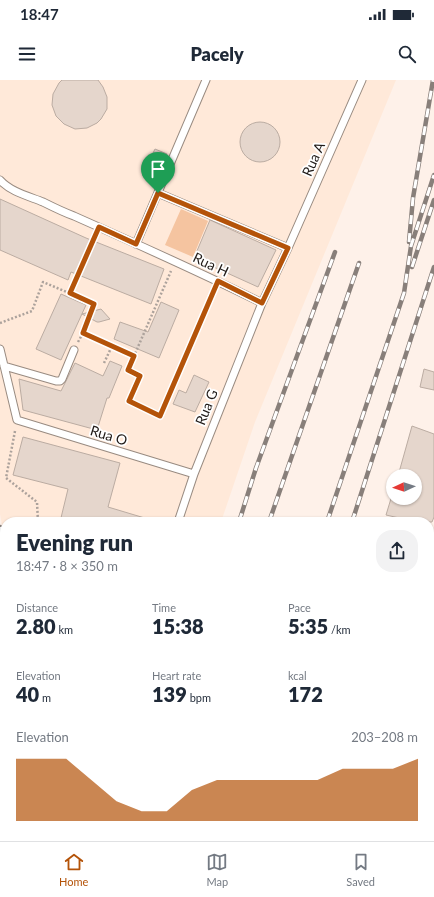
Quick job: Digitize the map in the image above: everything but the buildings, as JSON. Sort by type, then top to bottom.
[{"type":"lane","points":[[136,244],[206,80]]},
{"type":"lane","name":"Rua A","points":[[288,248],[362,80]]},
{"type":"lane","name":"Rua H","points":[[0,180],[6,186],[17,192],[99,227],[218,281],[262,303]]},
{"type":"lane","points":[[158,193],[288,248],[262,303]]},
{"type":"lane","name":"Rua G","points":[[180,517],[194,474],[262,303]]},
{"type":"lane","points":[[0,349],[17,420]]},
{"type":"lane","points":[[4,366],[60,381],[74,350]]},
{"type":"lane","name":"Rua O","points":[[17,420],[194,474]]},
{"type":"path","points":[[70,293],[99,227]]},
{"type":"path","points":[[175,262],[128,370],[140,376],[129,401],[160,416],[218,281]]},
{"type":"path","points":[[0,323],[32,311],[43,282],[94,304],[83,333],[134,356]]},
{"type":"path","points":[[104,363],[112,346]]},
{"type":"path","points":[[17,420],[6,478],[37,502],[38,517]]},
{"type":"shaded area","points":[[0,80],[396,80],[255,422],[223,517],[1,517]]},
{"type":"shaded area","points":[[181,209],[208,221],[193,257],[165,245]]},
{"type":"railway","points":[[409,242],[413,198],[433,80]]},
{"type":"railway","points":[[329,517],[404,293],[411,246],[434,175]]},
{"type":"railway","points":[[412,267],[434,200]]},
{"type":"railway","points":[[241,517],[256,468],[335,252]]},
{"type":"railway","points":[[271,517],[359,263]]},
{"type":"railway","points":[[354,517],[434,267]]},
{"type":"route","points":[[158,193],[288,248],[262,303],[218,281],[160,416],[129,401],[140,376],[128,370],[134,356],[83,333],[94,304],[70,293],[99,227],[136,244],[158,193]]}]
